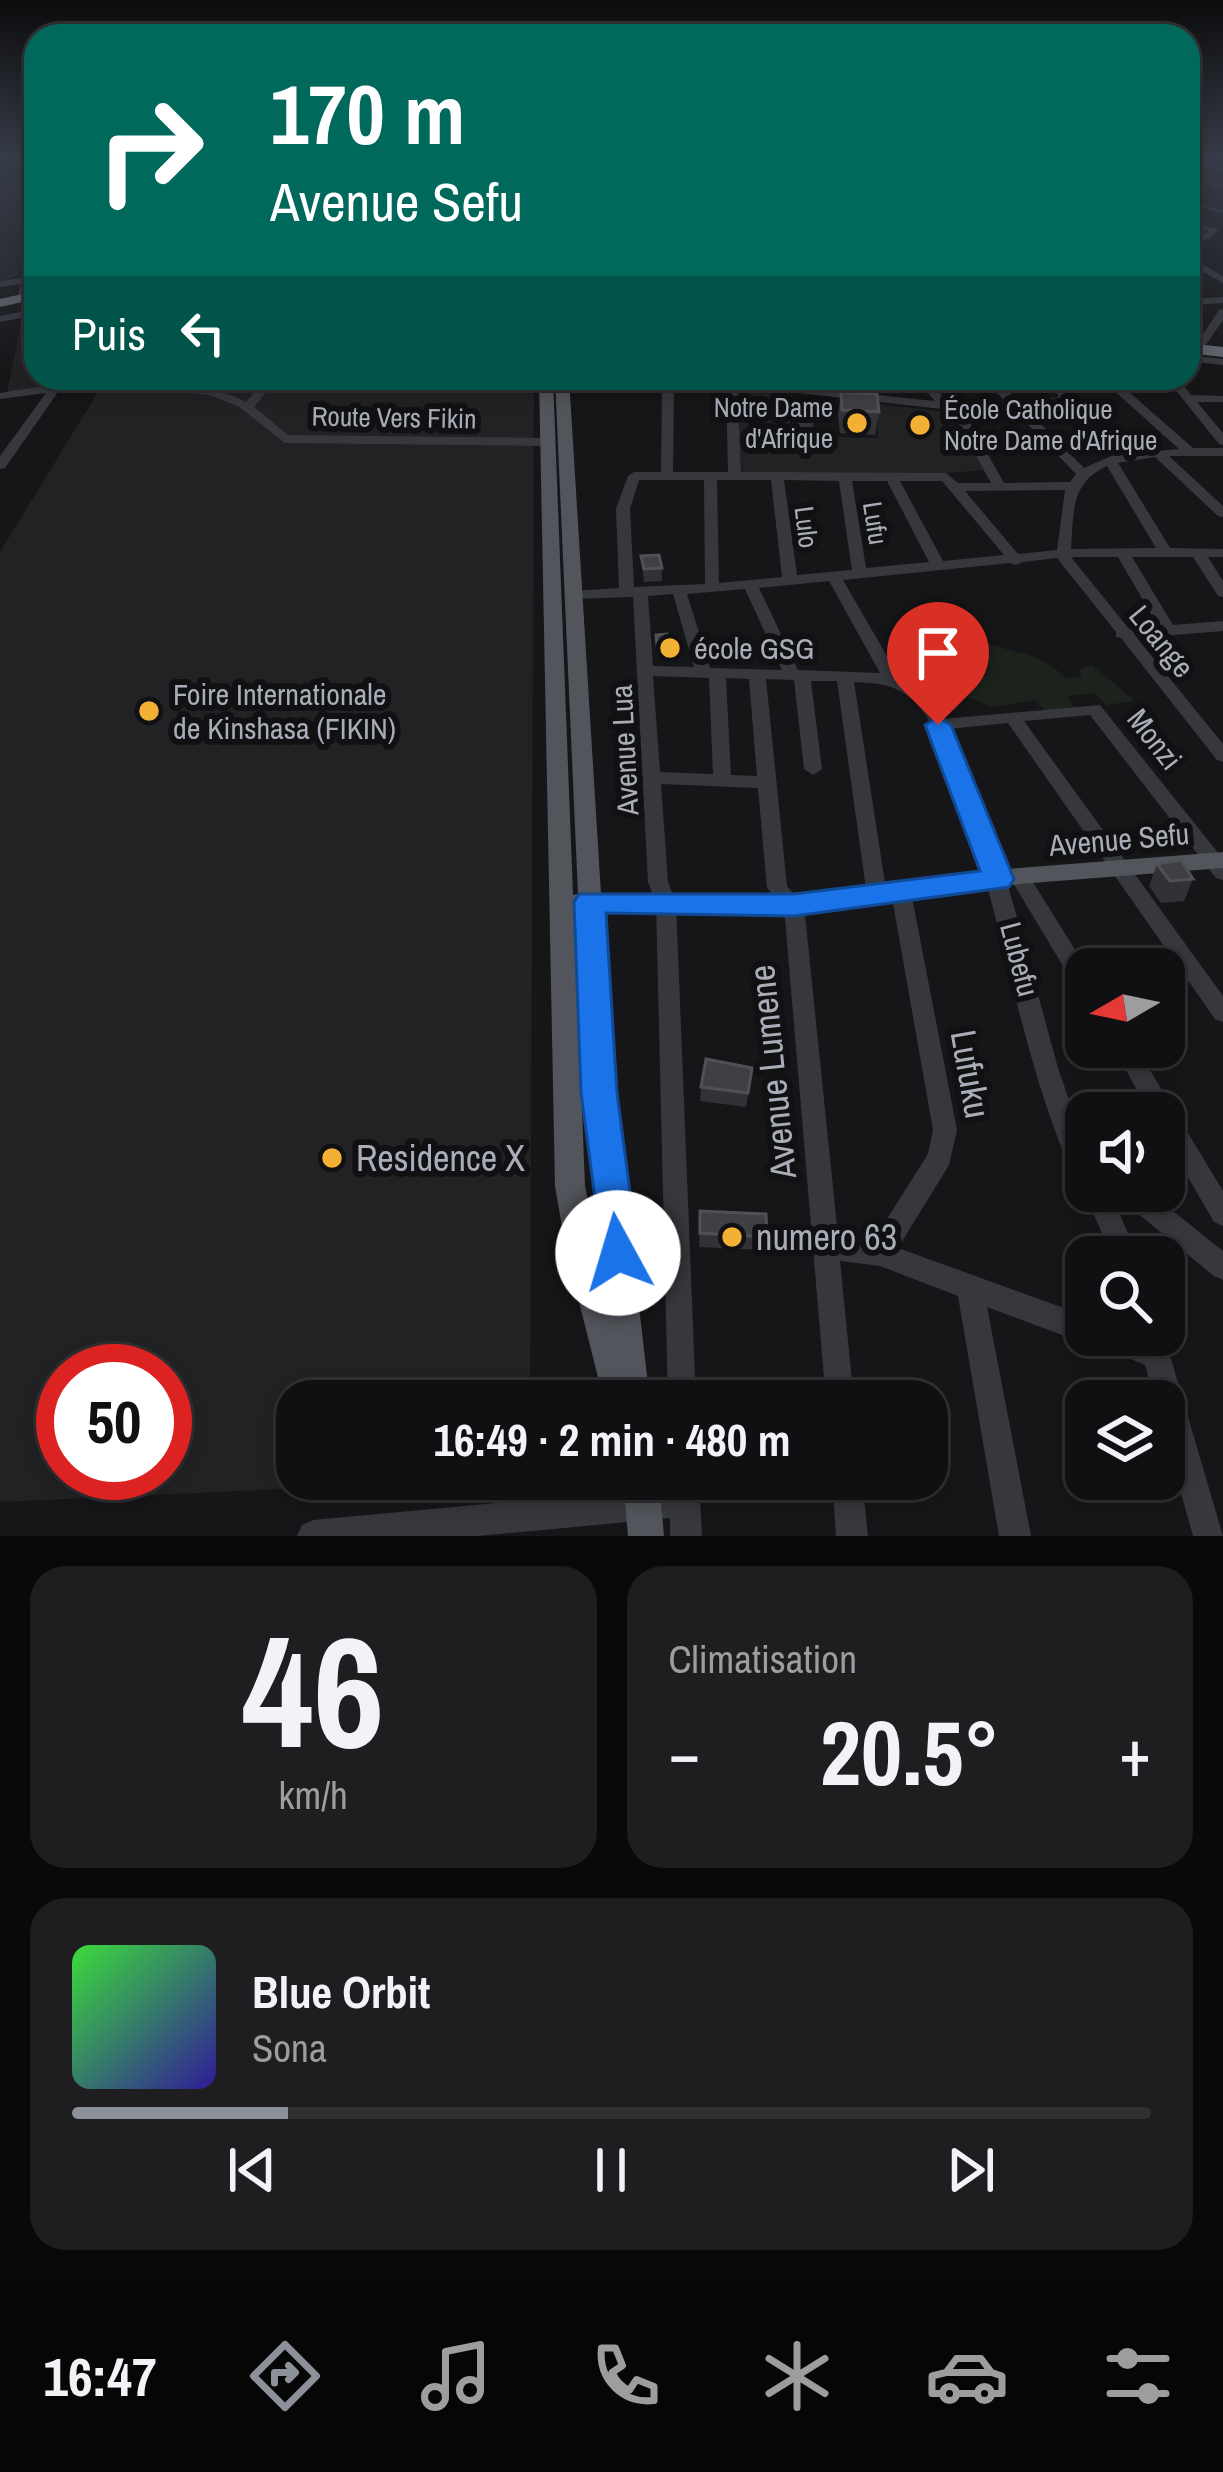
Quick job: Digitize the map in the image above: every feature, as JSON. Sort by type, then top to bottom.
[{"type":"main road","points":[[554,410],[573,595],[599,1093],[631,1380]]},
{"type":"main road","points":[[554,410],[560,902],[571,1186],[581,1250],[615,1380]]},
{"type":"main road","name":"Avenue Sefu","points":[[560,902],[794,905],[1009,878],[1220,864]]},
{"type":"street","points":[[1211,350],[1223,312]]},
{"type":"street","name":"Route Vers Fikin","points":[[53,391],[86,390]]},
{"type":"street","name":"Route Vers Fikin","points":[[193,390],[260,413],[285,440],[554,410]]},
{"type":"street","points":[[247,408],[262,390]]},
{"type":"street","points":[[671,390],[668,477],[893,480],[942,476],[957,487],[1016,561]]},
{"type":"street","points":[[732,390],[735,478]]},
{"type":"street","points":[[792,390],[950,407],[1060,401],[1065,395],[1060,390]]},
{"type":"street","points":[[867,390],[875,400]]},
{"type":"street","points":[[933,390],[950,407],[999,486]]},
{"type":"street","points":[[1001,390],[1078,480]]},
{"type":"street","points":[[1120,390],[1191,453]]},
{"type":"street","points":[[1183,390],[1223,441]]},
{"type":"street","points":[[0,396],[53,391]]},
{"type":"street","points":[[0,465],[53,391]]},
{"type":"street","points":[[1190,398],[1223,399]]},
{"type":"street","points":[[1060,401],[1114,459],[1165,552]]},
{"type":"street","points":[[957,487],[1078,480],[1114,459],[1223,452]]},
{"type":"street","points":[[1159,454],[1223,513]]},
{"type":"street","name":"Avenue Lua","points":[[668,477],[634,476],[623,509],[647,671],[658,877],[666,903],[681,1380]]},
{"type":"street","points":[[710,478],[712,588]]},
{"type":"street","name":"Lulo","points":[[777,479],[790,580]]},
{"type":"street","name":"Lufu","points":[[845,480],[860,574]]},
{"type":"street","points":[[893,480],[939,567]]},
{"type":"street","points":[[1063,556],[1078,480]]},
{"type":"street","points":[[573,595],[679,591],[1121,551],[1223,554]]},
{"type":"street","points":[[1121,551],[1167,629]]},
{"type":"street","points":[[1198,553],[1223,593]]},
{"type":"street","name":"Loange","points":[[1063,556],[1223,756]]},
{"type":"street","name":"Lubefu","points":[[834,576],[900,681],[938,725],[1009,878],[1065,1099]]},
{"type":"street","points":[[750,584],[797,675],[813,769]]},
{"type":"street","points":[[679,591],[710,672],[722,781]]},
{"type":"street","points":[[1122,634],[1216,626],[1223,641]]},
{"type":"street","points":[[647,671],[900,681]]},
{"type":"street","name":"Avenue Lumene","points":[[757,673],[776,887],[794,905],[838,1380]]},
{"type":"street","name":"Lufuku","points":[[845,678],[889,894],[945,1130],[940,1157],[880,1254]]},
{"type":"street","name":"Monzi","points":[[1014,719],[1094,709],[1220,864]]},
{"type":"street","points":[[938,725],[1014,719],[1092,835],[1125,871],[1223,1013]]},
{"type":"street","points":[[653,778],[767,782]]},
{"type":"street","points":[[1009,878],[1065,957]]},
{"type":"street","points":[[1185,1150],[1223,1214]]},
{"type":"street","points":[[1155,1212],[1223,1267]]},
{"type":"street","points":[[827,1247],[880,1254],[1065,1322]]},
{"type":"street","points":[[970,1288],[1015,1536]]},
{"type":"street","points":[[1156,1356],[1209,1536]]},
{"type":"street","points":[[684,1500],[686,1536]]},
{"type":"street","points":[[849,1500],[852,1536]]},
{"type":"street","points":[[313,1536],[643,1506]]},
{"type":"shaded area","points":[[0,230],[24,230],[24,256],[17,277],[0,281]]},
{"type":"shaded area","name":"Foire Internationale de Kinshasa (FIKIN)","points":[[22,318],[24,390],[530,390],[534,394],[530,1380],[276,1380],[276,1489],[192,1493],[192,1344],[36,1344],[36,1500],[44,1500],[0,1502],[0,552],[98,392],[7,393]]},
{"type":"shaded area","name":"École Catholique Notre Dame d'Afrique","points":[[735,390],[789,393],[789,436],[878,438],[877,404],[956,413],[984,470],[914,476],[742,476]]},
{"type":"shaded area","points":[[968,633],[1043,661],[1065,678],[1081,677],[1080,669],[1092,665],[1135,701],[1106,705],[1095,693],[1067,696],[1075,709],[1045,711],[1035,700],[992,707],[957,693],[957,710],[946,710],[911,662],[951,661],[942,656],[951,652],[949,643],[957,641],[955,635]]},
{"type":"building","points":[[841,392],[877,394],[879,412],[842,410]]},
{"type":"building","points":[[789,398],[813,406],[814,417],[789,417]]},
{"type":"building","points":[[659,555],[662,568],[644,569],[641,556]]},
{"type":"building","points":[[667,634],[670,644],[657,645],[656,635]]},
{"type":"building","points":[[1181,860],[1193,879],[1170,881],[1157,864]]},
{"type":"building","points":[[706,1059],[752,1068],[748,1093],[701,1087]]},
{"type":"building","points":[[700,1211],[766,1214],[767,1237],[700,1233]]},
{"type":"place","name":"Notre Dame d'Afrique","points":[[857,423]]},
{"type":"place","name":"École Catholique Notre Dame d'Afrique","points":[[920,425]]},
{"type":"place","name":"école GSG","points":[[670,648]]},
{"type":"place","name":"Foire Internationale de Kinshasa (FIKIN)","points":[[149,711]]},
{"type":"place","name":"Residence X","points":[[332,1158]]},
{"type":"place","name":"numero 63","points":[[732,1237]]},
{"type":"route","points":[[618,1253],[599,1093],[590,902],[794,905],[999,879],[938,725]]}]
